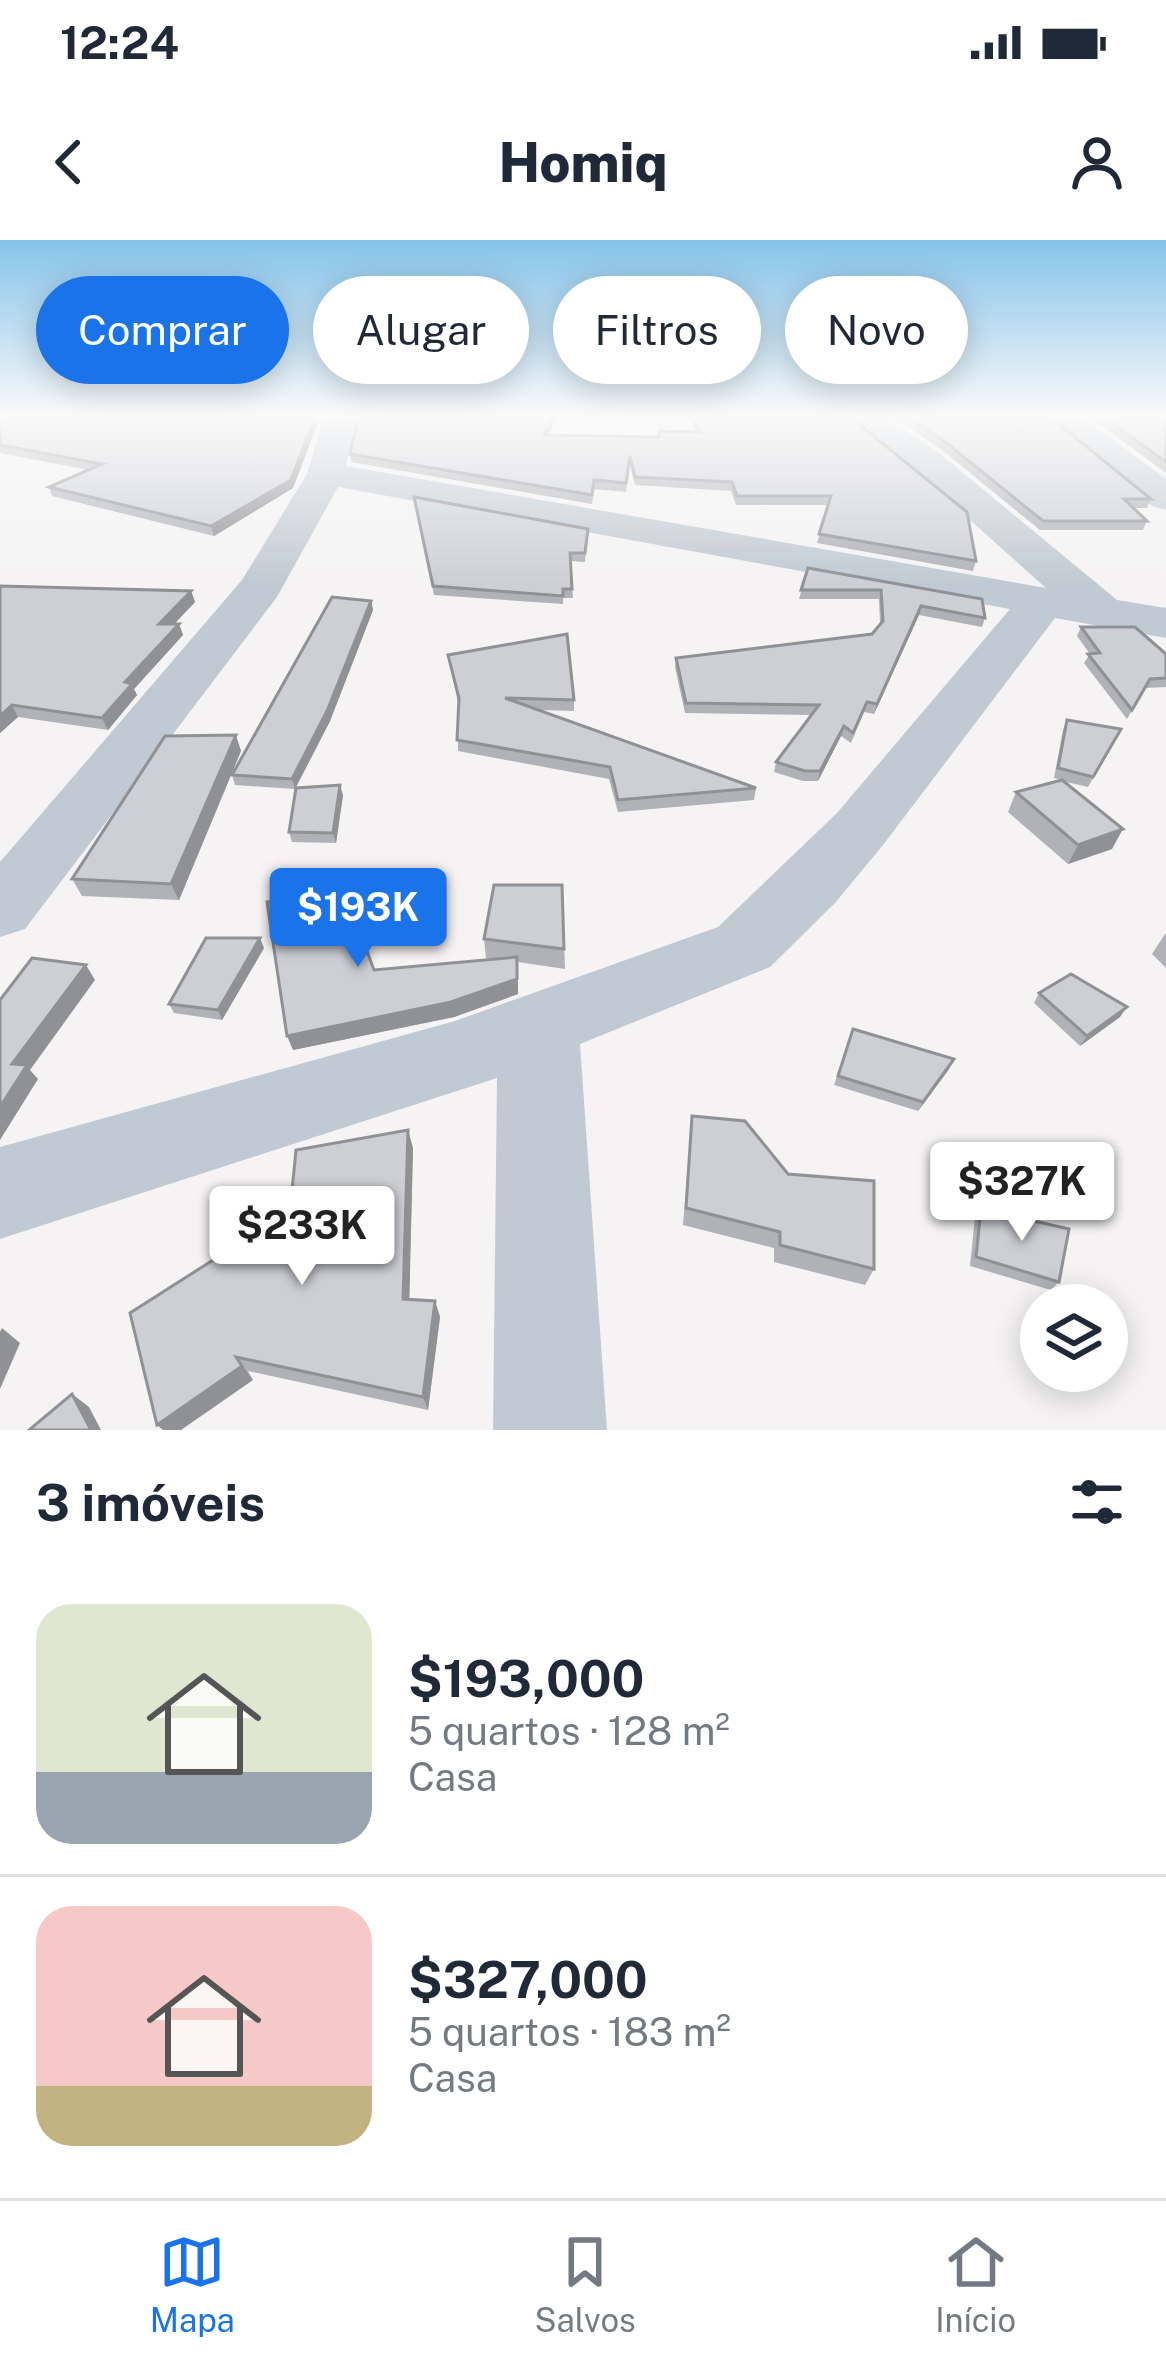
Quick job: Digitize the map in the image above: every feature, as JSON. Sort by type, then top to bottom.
[{"type":"street","points":[[0,910],[261,587],[326,473],[1166,622]]},
{"type":"street","points":[[937,473],[1070,606]]},
{"type":"street","points":[[1133,473],[1166,498]]},
{"type":"street","points":[[0,1192],[456,1057],[744,947],[810,885],[1070,606]]},
{"type":"street","points":[[538,1025],[550,1430]]},
{"type":"building","points":[[82,473],[294,473],[291,480],[211,526],[49,487]]},
{"type":"building","points":[[459,473],[628,473],[626,483],[594,480],[592,495]]},
{"type":"building","points":[[634,473],[918,473],[967,512],[976,561],[819,534],[831,496],[737,496],[732,482],[635,477]]},
{"type":"building","points":[[983,473],[1118,473],[1151,499],[1124,499],[1147,521],[1043,521]]},
{"type":"building","points":[[414,497],[588,529],[585,553],[570,553],[572,589],[563,589],[563,596],[433,586]]},
{"type":"building","points":[[808,568],[982,599],[985,618],[921,606],[877,704],[867,702],[853,733],[844,726],[820,771],[776,762],[819,705],[686,703],[676,658],[872,634],[883,621],[881,590],[801,590]]},
{"type":"building","points":[[0,586],[191,591],[159,624],[179,624],[125,682],[132,684],[102,718],[12,705],[0,716]]},
{"type":"building","points":[[332,597],[371,601],[327,711],[292,779],[232,775]]},
{"type":"building","points":[[1081,627],[1135,627],[1166,654],[1166,678],[1150,679],[1132,710],[1088,654],[1100,653]]},
{"type":"building","points":[[567,634],[574,700],[505,698],[756,788],[618,800],[610,767],[457,740],[459,698],[448,655]]},
{"type":"building","points":[[1067,720],[1121,729],[1093,777],[1058,768]]},
{"type":"building","points":[[236,735],[171,884],[72,879],[165,736]]},
{"type":"building","points":[[1062,780],[1123,829],[1078,845],[1016,792]]},
{"type":"building","points":[[340,785],[333,833],[289,832],[296,788]]},
{"type":"building","points":[[494,885],[562,885],[564,949],[484,939]]},
{"type":"building","points":[[361,897],[355,919],[374,970],[517,957],[517,979],[451,1002],[287,1036],[267,902]]},
{"type":"building","points":[[206,938],[260,938],[218,1010],[169,1004]]},
{"type":"building","points":[[32,958],[86,965],[12,1064],[27,1065],[0,1107],[0,1000]]},
{"type":"building","points":[[1071,974],[1127,1007],[1087,1036],[1039,993]]},
{"type":"building","points":[[853,1029],[954,1059],[923,1102],[838,1076]]},
{"type":"building","points":[[692,1116],[745,1121],[788,1174],[874,1181],[874,1269],[780,1245],[780,1232],[686,1208]]},
{"type":"building","points":[[408,1130],[403,1299],[435,1301],[423,1397],[236,1357],[242,1366],[157,1425],[130,1313],[290,1211],[296,1150]]},
{"type":"building","points":[[981,1209],[1069,1229],[1059,1282],[976,1257]]},
{"type":"building","points":[[72,1394],[91,1430],[29,1430]]}]
